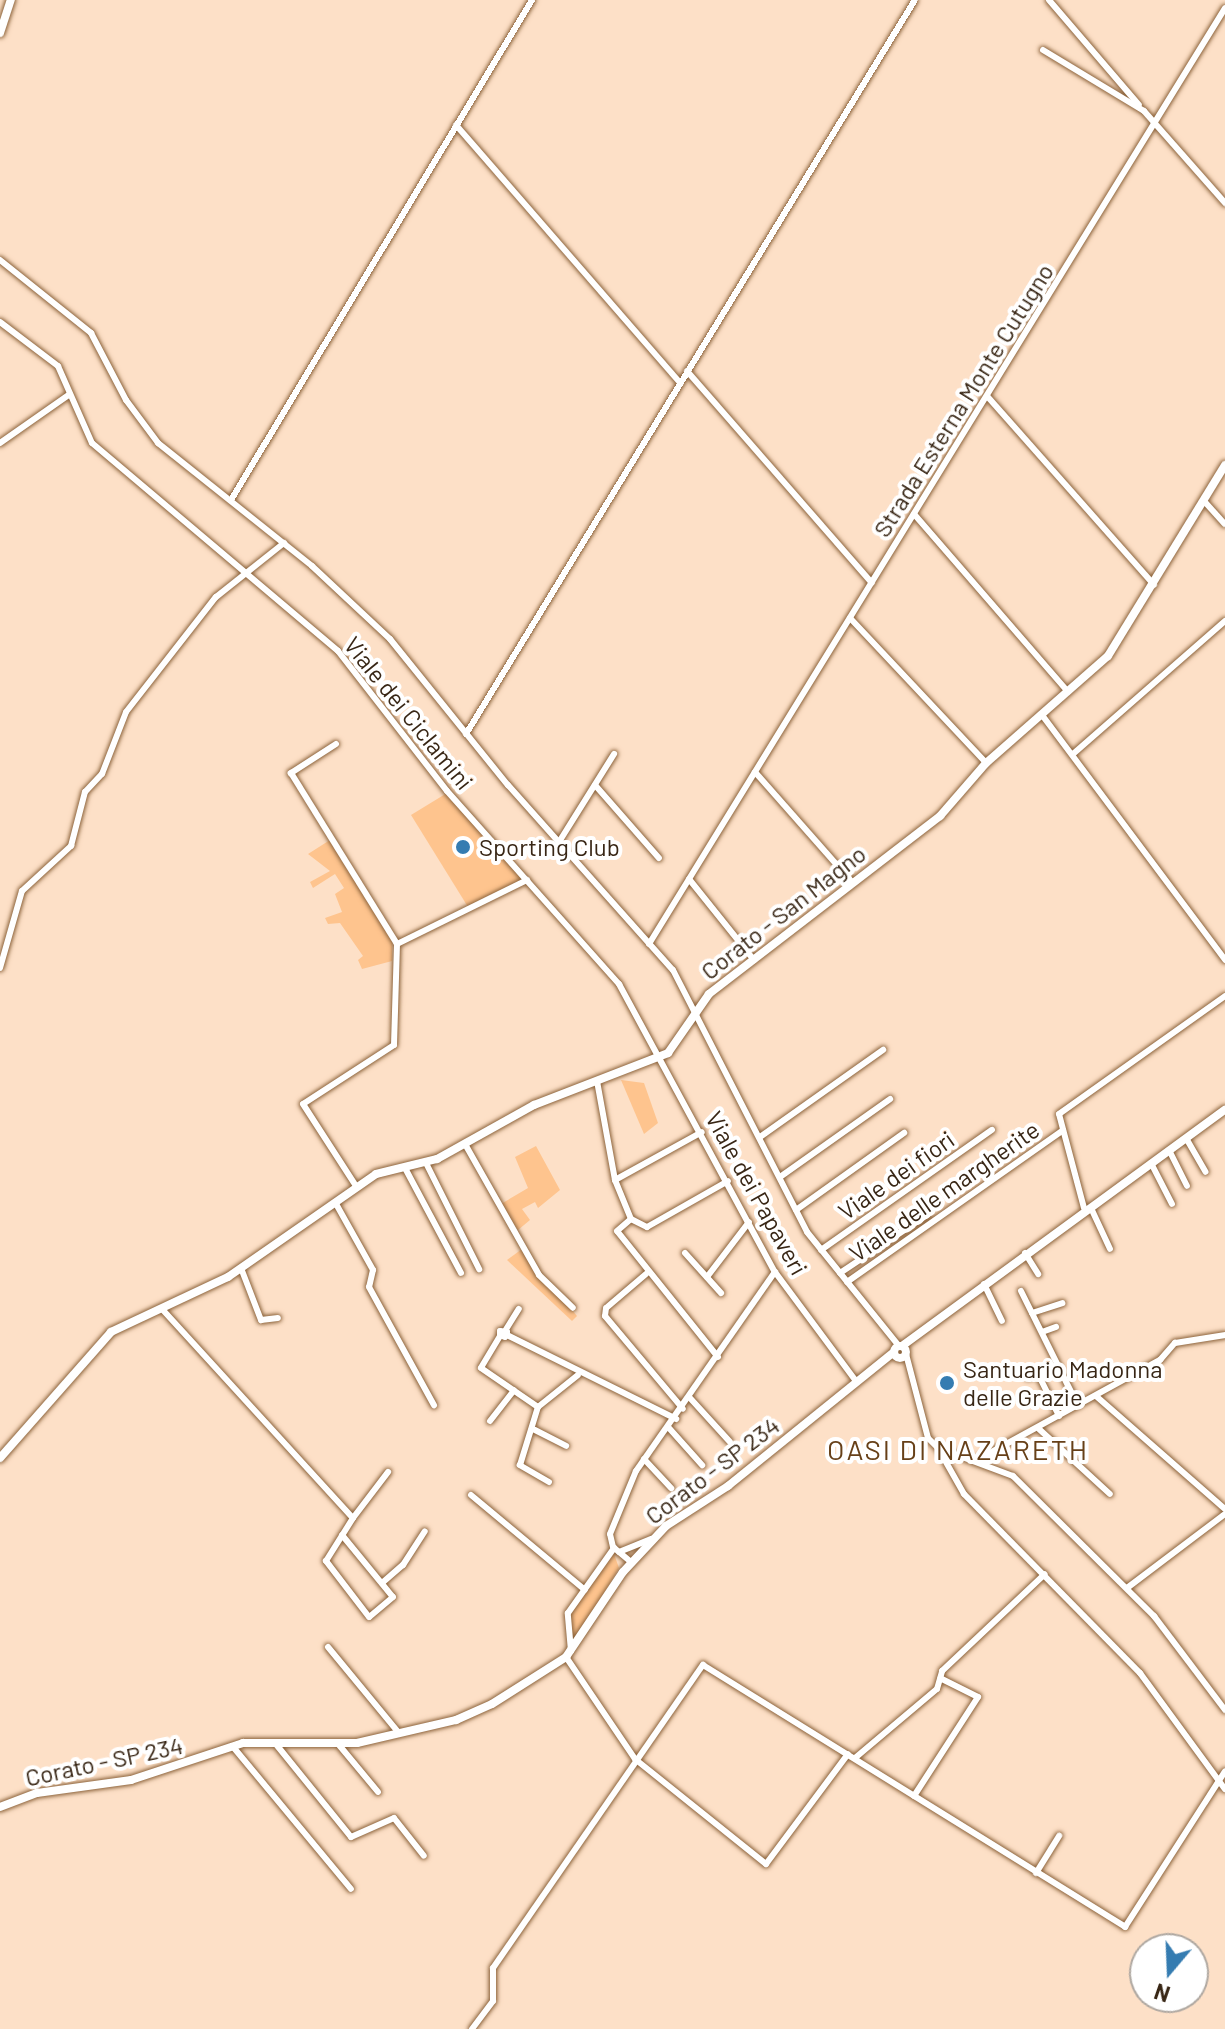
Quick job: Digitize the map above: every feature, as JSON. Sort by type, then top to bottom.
[{"type":"main road","points":[[0,33],[11,0]]},
{"type":"main road","name":"Corato - San Magno","points":[[663,1056],[696,1009],[754,960],[940,816],[986,763],[1108,656],[1225,465]]},
{"type":"main road","points":[[0,1458],[111,1332],[241,1268],[356,1186],[426,1163],[534,1105],[663,1056]]},
{"type":"main road","name":"Corato - SP 234","points":[[0,1807],[37,1793],[131,1780],[234,1748],[275,1743],[339,1745],[399,1733],[492,1704],[568,1654],[631,1562],[654,1538],[782,1445],[856,1381],[900,1351],[1086,1206],[1225,1110]]},
{"type":"street","points":[[231,500],[532,0]]},
{"type":"street","points":[[466,734],[915,0]]},
{"type":"street","points":[[1049,0],[1225,203]]},
{"type":"street","name":"Strada Esterna Monte Cutugno","points":[[649,944],[1225,8]]},
{"type":"street","points":[[1043,50],[1144,111]]},
{"type":"street","points":[[456,125],[680,383]]},
{"type":"street","points":[[0,260],[83,324],[141,424],[284,543],[390,639],[466,734],[649,944],[696,1009],[796,1210],[821,1250],[900,1351],[928,1438],[938,1448],[964,1494],[1140,1673],[1225,1789]]},
{"type":"street","name":"Viale dei Ciclamini","points":[[0,322],[58,366],[92,443],[338,651],[447,791],[619,984],[663,1056]]},
{"type":"street","points":[[687,371],[872,583]]},
{"type":"street","points":[[0,443],[70,394]]},
{"type":"street","points":[[987,396],[1154,585]]},
{"type":"street","points":[[1204,501],[1225,524]]},
{"type":"street","points":[[914,514],[1068,692]]},
{"type":"street","points":[[0,968],[22,891],[71,846],[85,792],[102,774],[123,718],[216,597],[249,575],[284,543]]},
{"type":"street","points":[[850,618],[986,763]]},
{"type":"street","points":[[1073,754],[1225,621]]},
{"type":"street","points":[[1042,715],[1225,960]]},
{"type":"street","points":[[336,744],[291,773],[397,944],[394,1045],[303,1104],[356,1186]]},
{"type":"street","points":[[559,842],[614,754]]},
{"type":"street","points":[[755,772],[853,883]]},
{"type":"street","points":[[595,785],[659,858]]},
{"type":"street","points":[[689,879],[754,960]]},
{"type":"street","points":[[397,944],[527,880]]},
{"type":"street","points":[[1110,1249],[1086,1206],[1059,1114],[1225,996]]},
{"type":"street","points":[[760,1137],[883,1050]]},
{"type":"street","name":"Viale dei Papaveri","points":[[663,1056],[775,1272],[856,1381]]},
{"type":"street","points":[[597,1081],[615,1180],[631,1219],[647,1227],[728,1181]]},
{"type":"street","points":[[780,1177],[890,1099]]},
{"type":"street","name":"Viale dei fiori","points":[[821,1250],[992,1130]]},
{"type":"street","name":"Viale delle margherite","points":[[847,1282],[1063,1130]]},
{"type":"street","points":[[615,1180],[702,1132]]},
{"type":"street","points":[[796,1210],[904,1133]]},
{"type":"street","points":[[1186,1138],[1206,1172]]},
{"type":"street","points":[[465,1144],[539,1275],[573,1308]]},
{"type":"street","points":[[1169,1150],[1187,1186]]},
{"type":"street","points":[[426,1163],[479,1269]]},
{"type":"street","points":[[1151,1163],[1172,1204]]},
{"type":"street","points":[[405,1168],[461,1273]]},
{"type":"street","points":[[335,1202],[373,1270],[369,1287],[434,1405]]},
{"type":"street","points":[[840,1273],[927,1215]]},
{"type":"street","points":[[631,1219],[617,1231],[646,1274],[718,1357]]},
{"type":"street","points":[[707,1277],[749,1222]]},
{"type":"street","points":[[685,1253],[721,1293]]},
{"type":"street","points":[[1025,1253],[1038,1274]]},
{"type":"street","points":[[241,1268],[261,1320],[278,1318]]},
{"type":"street","points":[[611,1590],[620,1570],[617,1550],[610,1534],[644,1459],[676,1419],[775,1272]]},
{"type":"street","points":[[646,1274],[606,1308],[605,1316],[683,1409]]},
{"type":"street","points":[[984,1284],[1002,1321]]},
{"type":"street","points":[[1021,1291],[1078,1406]]},
{"type":"street","points":[[1032,1313],[1062,1303]]},
{"type":"street","points":[[162,1309],[353,1518]]},
{"type":"street","points":[[519,1309],[481,1368],[538,1407]]},
{"type":"street","points":[[1042,1332],[1056,1327]]},
{"type":"street","points":[[504,1334],[578,1375],[676,1419]]},
{"type":"street","points":[[977,1460],[1039,1429],[1160,1360],[1175,1343],[1225,1335]]},
{"type":"street","points":[[1049,1347],[1060,1342]]},
{"type":"street","points":[[1058,1365],[1068,1360]]},
{"type":"street","points":[[1028,1377],[1038,1374],[1059,1416]]},
{"type":"street","points":[[549,1482],[520,1465],[535,1430],[538,1407],[578,1375]]},
{"type":"street","points":[[490,1421],[514,1390]]},
{"type":"street","points":[[1096,1396],[1225,1511],[1127,1588]]},
{"type":"street","points":[[690,1398],[730,1442]]},
{"type":"street","points":[[669,1428],[702,1465]]},
{"type":"street","points":[[1039,1429],[1110,1494]]},
{"type":"street","points":[[535,1430],[566,1446]]},
{"type":"street","points":[[938,1448],[1013,1476],[1127,1588],[1225,1710]]},
{"type":"street","points":[[644,1459],[671,1488]]},
{"type":"street","points":[[342,1535],[393,1597],[369,1617],[326,1561],[342,1535],[353,1518],[388,1472]]},
{"type":"street","points":[[471,1495],[585,1590]]},
{"type":"street","points":[[382,1583],[403,1565],[425,1531]]},
{"type":"street","points":[[654,1538],[617,1550],[585,1590],[565,1622],[568,1654],[635,1759],[769,1865],[852,1756],[937,1689],[940,1678],[1045,1574]]},
{"type":"street","points":[[617,1550],[631,1562]]},
{"type":"street","points":[[328,1647],[399,1733]]},
{"type":"street","points":[[472,2029],[493,2001],[493,1968],[699,1668],[709,1665],[1036,1873],[1129,1925],[1225,1771]]},
{"type":"street","points":[[914,1796],[978,1697],[940,1678]]},
{"type":"street","points":[[275,1743],[351,1837],[394,1818],[424,1856]]},
{"type":"street","points":[[339,1745],[378,1792]]},
{"type":"street","points":[[234,1748],[351,1889]]},
{"type":"street","points":[[1036,1873],[1059,1836]]},
{"type":"shaded area","name":"Sporting Club","points":[[447,793],[524,879],[468,907],[411,815]]},
{"type":"shaded area","points":[[330,840],[392,941],[392,961],[362,969],[358,960],[363,956],[340,923],[328,924],[325,918],[342,912],[335,894],[344,888],[335,874],[313,888],[310,882],[330,871],[308,854]]},
{"type":"shaded area","points":[[621,1080],[644,1083],[658,1123],[644,1134]]},
{"type":"shaded area","points":[[536,1146],[560,1190],[538,1208],[535,1202],[522,1209],[530,1220],[518,1230],[501,1204],[528,1188],[515,1157]]},
{"type":"shaded area","points":[[522,1249],[577,1316],[572,1321],[507,1260]]},
{"type":"shaded area","points":[[614,1554],[619,1568],[573,1644],[570,1615]]},
{"type":"place","name":"Sporting Club","points":[[463,847]]},
{"type":"place","name":"Santuario Madonna delle Grazie","points":[[947,1383]]},
{"type":"district","name":"OASI DI NAZARETH","points":[[958,1449]]}]
